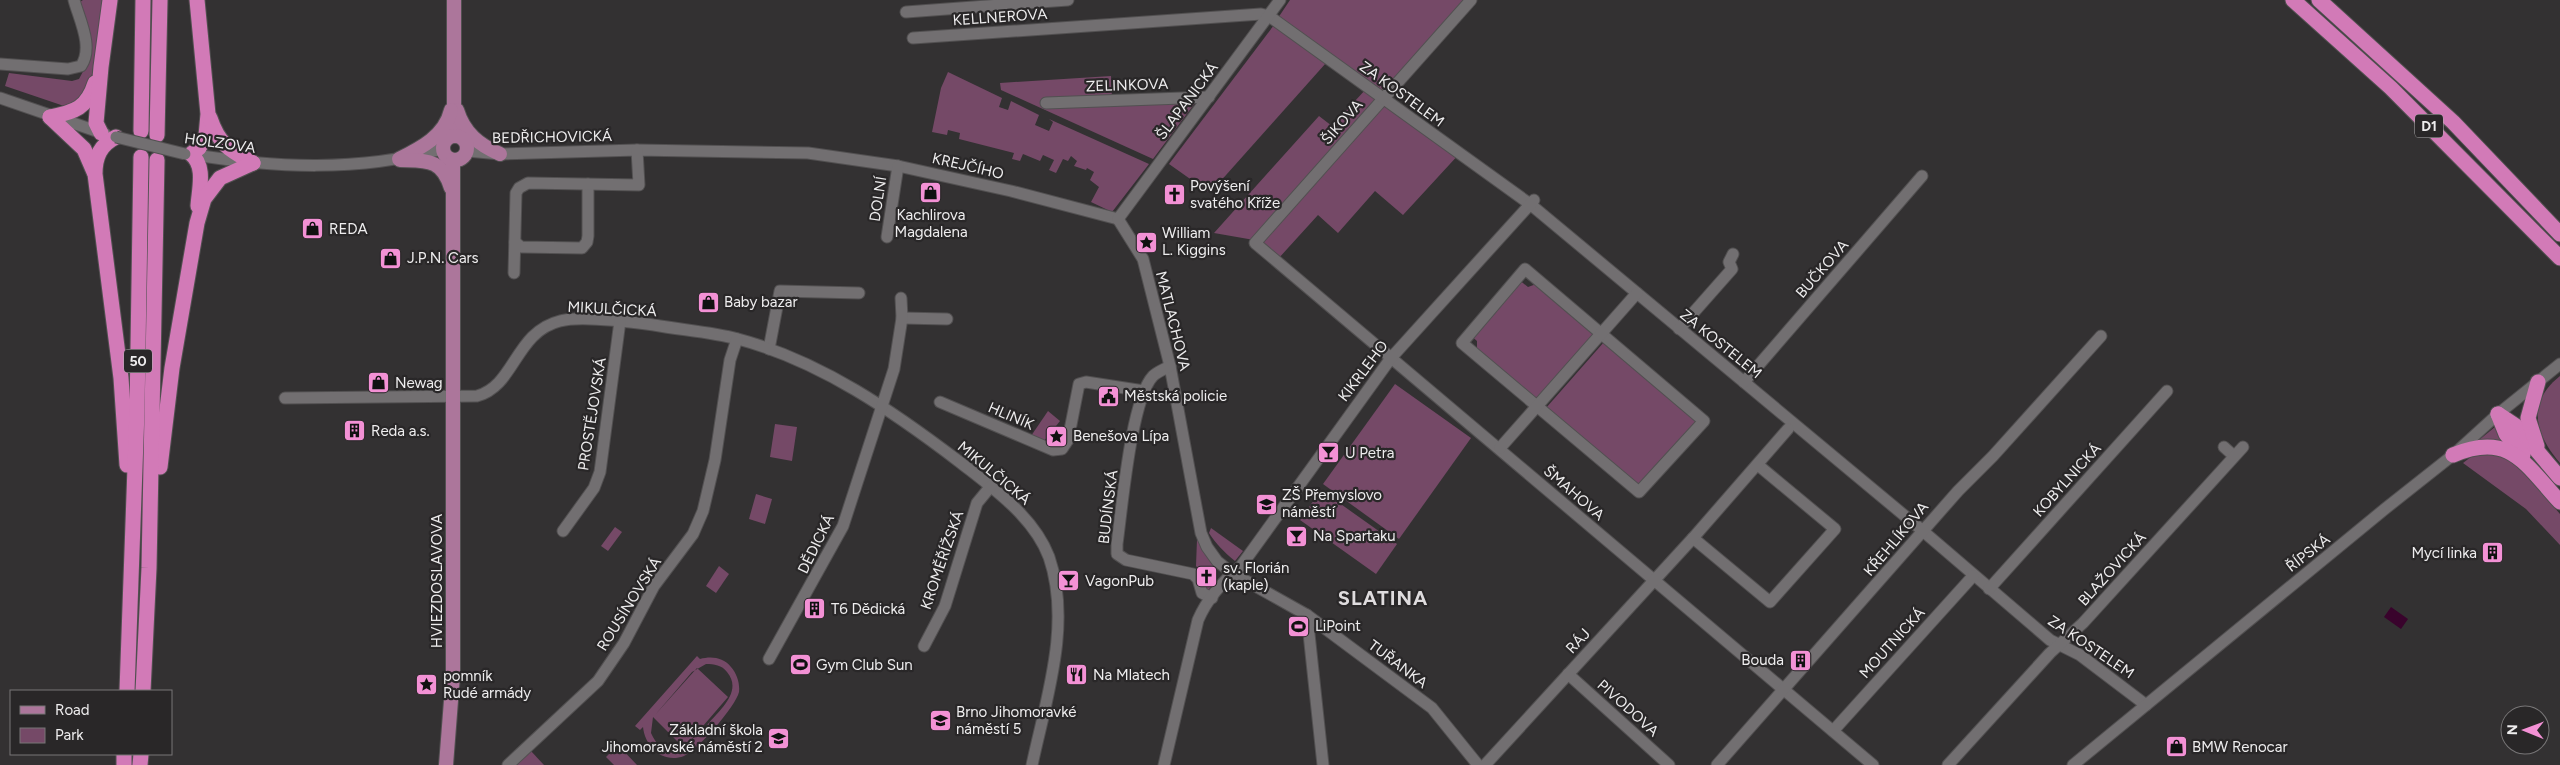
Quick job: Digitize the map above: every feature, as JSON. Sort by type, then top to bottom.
[{"type":"highway","points":[[110,0],[96,123],[110,137]]},
{"type":"highway","points":[[141,131],[143,0]]},
{"type":"highway","points":[[157,135],[160,0]]},
{"type":"highway","points":[[188,154],[205,138],[208,114],[197,0]]},
{"type":"highway","name":"D1","points":[[2293,0],[2392,88],[2560,258]]},
{"type":"highway","name":"D1","points":[[2319,0],[2453,122],[2560,234]]},
{"type":"highway","points":[[50,117],[74,110],[88,101],[101,67]]},
{"type":"highway","points":[[208,114],[218,139],[225,146],[253,163]]},
{"type":"highway","name":"50","points":[[50,117],[84,149],[95,174]]},
{"type":"highway","name":"50","points":[[110,137],[96,158],[95,174],[120,378],[126,452],[127,532],[133,566]]},
{"type":"highway","name":"50","points":[[149,568],[157,528],[160,467],[172,368],[197,223],[201,172],[197,159],[188,154]]},
{"type":"highway","name":"50","points":[[127,690],[133,566],[140,156]]},
{"type":"highway","name":"50","points":[[144,690],[149,568],[157,160]]},
{"type":"highway","name":"50","points":[[197,223],[204,198],[211,187],[230,173],[253,163]]},
{"type":"highway","points":[[2538,382],[2528,418],[2530,429],[2541,454]]},
{"type":"highway","points":[[2498,414],[2516,426],[2560,478]]},
{"type":"highway","points":[[2498,414],[2506,434],[2560,502]]},
{"type":"highway","points":[[2454,455],[2475,447],[2500,447],[2514,454],[2536,474]]},
{"type":"main road","points":[[454,0],[454,135]]},
{"type":"main road","points":[[454,96],[460,118],[470,136],[487,149],[500,154]]},
{"type":"main road","points":[[398,159],[419,149],[439,133],[450,114],[454,96]]},
{"type":"main road","points":[[454,135],[465,141],[467,151],[463,157],[454,160],[446,157],[442,149],[446,139],[454,135]]},
{"type":"main road","points":[[398,159],[425,161],[439,166],[449,180],[454,200]]},
{"type":"main road","name":"HVIEZDOSLAVOVA","points":[[446,765],[453,675],[454,160]]},
{"type":"street","points":[[0,64],[68,69],[81,66],[85,56],[86,45],[74,0]]},
{"type":"street","points":[[906,12],[1068,0]]},
{"type":"street","name":"ŠLAPANICKÁ","points":[[1118,219],[1280,0]]},
{"type":"street","name":"ŠIKOVA","points":[[1255,243],[1472,0]]},
{"type":"street","name":"KELLNEROVA","points":[[913,38],[1261,14],[1269,16]]},
{"type":"street","name":"ZA KOSTELEM","points":[[1269,16],[1532,202],[1679,329],[2058,646],[2080,655],[2146,705]]},
{"type":"street","name":"ZELINKOVA","points":[[1046,103],[1210,97]]},
{"type":"street","name":"HOLZOVA","points":[[0,98],[110,137],[188,154],[253,163],[349,166],[398,159],[442,149]]},
{"type":"street","points":[[514,272],[516,193],[523,185],[639,185],[637,150]]},
{"type":"street","name":"BEDŘICHOVICKÁ","points":[[467,151],[500,154],[637,150],[808,153]]},
{"type":"street","name":"KREJČÍHO","points":[[808,153],[898,166],[1011,191],[1118,219]]},
{"type":"street","name":"DOLNÍ","points":[[887,237],[898,166]]},
{"type":"street","name":"BUČKOVA","points":[[1744,382],[1922,176]]},
{"type":"street","points":[[515,242],[521,247],[582,248],[587,242],[588,236],[588,184]]},
{"type":"street","name":"KIKRLEHO","points":[[1164,765],[1198,620],[1220,585],[1241,566],[1259,538],[1391,358],[1532,202]]},
{"type":"street","name":"MATLACHOVA","points":[[1118,219],[1143,259],[1170,366],[1201,533],[1207,548],[1232,573]]},
{"type":"street","name":"ŠMAHOVA","points":[[1255,243],[1874,765]]},
{"type":"street","points":[[1679,329],[1732,269],[1729,262],[1733,254]]},
{"type":"street","points":[[1524,269],[1704,421],[1639,492],[1537,408],[1462,342],[1524,269]]},
{"type":"street","points":[[769,349],[780,291],[859,293]]},
{"type":"street","points":[[1500,448],[1637,293]]},
{"type":"street","points":[[882,406],[894,369],[902,318],[901,298]]},
{"type":"street","points":[[902,318],[947,319]]},
{"type":"street","name":"MIKULČICKÁ","points":[[453,397],[477,396],[492,390],[524,346],[537,331],[549,324],[562,320],[620,321],[737,339],[769,349],[882,406],[991,486],[1033,529],[1048,556],[1058,599],[1055,646],[1032,765]]},
{"type":"street","name":"PROSTĚJOVSKÁ","points":[[563,531],[594,488],[600,472],[620,321]]},
{"type":"street","name":"KŘEHLÍKOVA","points":[[1717,765],[1785,690],[1958,491],[1993,456],[2102,336]]},
{"type":"street","name":"ROUSÍNOVSKÁ","points":[[508,765],[598,680],[624,643],[654,586],[693,534],[703,511],[715,460],[729,368],[737,339]]},
{"type":"street","name":"ŘÍPSKÁ","points":[[2074,765],[2454,455],[2498,414],[2560,364]]},
{"type":"street","name":"BUDÍNSKÁ","points":[[1170,366],[1153,375],[1144,391],[1134,424],[1116,544],[1118,554],[1126,560],[1193,574],[1198,579],[1202,593],[1212,598]]},
{"type":"street","name":"HLINÍK","points":[[940,402],[1054,450],[1062,449],[1068,440],[1079,384],[1086,382],[1144,391]]},
{"type":"street","name":"KOBYLNICKÁ","points":[[1989,589],[2167,390]]},
{"type":"street","points":[[284,398],[453,397]]},
{"type":"street","name":"DĚDICKÁ","points":[[769,659],[843,526],[882,406]]},
{"type":"street","name":"RÁJ","points":[[1486,765],[1693,538],[1788,429]]},
{"type":"street","points":[[2224,447],[2234,456]]},
{"type":"street","name":"BLAŽOVICKÁ","points":[[1948,765],[2058,646],[2084,622],[2243,447]]},
{"type":"street","points":[[1693,538],[1770,602],[1835,529],[1758,465]]},
{"type":"street","name":"KROMĚŘÍŽSKÁ","points":[[924,646],[945,606],[977,503],[991,486]]},
{"type":"street","name":"TUŘANKA","points":[[1232,573],[1307,615],[1432,708],[1478,765]]},
{"type":"street","name":"MOUTNICKÁ","points":[[1833,731],[1973,576]]},
{"type":"street","points":[[1307,615],[1323,765]]},
{"type":"street","name":"PIVODOVA","points":[[1568,674],[1669,765]]},
{"type":"green space","points":[[83,0],[105,0],[89,91],[72,105],[64,106],[5,86],[9,73],[72,81],[79,79],[88,62],[78,3]]},
{"type":"green space","points":[[1290,0],[1469,0],[1386,93],[1461,152],[1403,215],[1375,191],[1338,233],[1318,215],[1278,259],[1254,240],[1214,233],[1319,116],[1332,126],[1366,89],[1276,21]]},
{"type":"green space","points":[[1274,25],[1326,63],[1210,193],[1169,164]]},
{"type":"green space","points":[[948,72],[1002,98],[999,107],[1008,110],[1011,101],[1039,115],[1035,125],[1049,131],[1053,122],[1049,119],[1149,164],[1112,212],[1091,202],[1099,187],[1090,180],[1094,172],[1087,168],[1086,170],[1074,166],[1077,161],[1071,156],[1068,161],[1063,159],[1056,173],[1049,170],[1054,160],[1043,155],[1040,161],[1023,154],[1020,161],[1012,159],[1014,153],[959,139],[960,133],[948,130],[947,135],[932,132],[941,88]]},
{"type":"green space","points":[[1111,76],[1112,99],[1201,95],[1153,159],[1001,90],[1000,83]]},
{"type":"green space","points":[[1518,279],[1528,287],[1539,283],[1596,332],[1535,402],[1477,353],[1477,341],[1469,334]]},
{"type":"green space","points":[[1604,342],[1699,422],[1641,487],[1546,408]]},
{"type":"green space","points":[[2560,376],[2560,463],[2551,452],[2540,430],[2538,408],[2549,386]]},
{"type":"green space","points":[[1395,384],[1471,438],[1399,539],[1323,484]]},
{"type":"green space","points":[[1048,411],[1060,421],[1044,441],[1031,436]]},
{"type":"green space","points":[[775,424],[797,427],[792,461],[770,457]]},
{"type":"green space","points":[[2495,427],[2512,446],[2479,440]]},
{"type":"green space","points":[[2490,449],[2515,462],[2560,514],[2560,545],[2526,509],[2463,463],[2480,450]]},
{"type":"green space","points":[[1321,490],[1397,544],[1376,574],[1300,520]]},
{"type":"green space","points":[[756,494],[772,499],[765,524],[749,519]]},
{"type":"green space","points":[[615,527],[622,532],[608,551],[601,546]]},
{"type":"green space","points":[[1211,528],[1243,551],[1235,561],[1220,548],[1209,533]]},
{"type":"green space","points":[[1197,539],[1216,571],[1216,578],[1208,590],[1204,588],[1201,572],[1196,566]]},
{"type":"green space","points":[[719,566],[729,574],[716,593],[706,586]]},
{"type":"green space","points":[[697,656],[700,659],[721,659],[731,667],[738,679],[739,692],[724,717],[698,746],[684,756],[669,758],[662,756],[647,741],[643,727],[640,730],[635,726]],"holes":[[[706,664],[720,666],[727,672],[732,686],[731,693],[724,706],[702,731],[691,740],[728,697],[698,669]],[[695,670],[655,715],[692,672]],[[653,717],[682,746],[664,748],[657,743],[651,733]]]},
{"type":"green space","points":[[618,745],[637,765],[614,765],[606,757]]},
{"type":"green space","points":[[530,750],[544,765],[516,765]]},
{"type":"shaded area","points":[[2391,607],[2408,619],[2401,629],[2384,617]]},
{"type":"place","name":"Kachlirova Magdalena","points":[[931,192]]},
{"type":"place","name":"Povýšení svatého Kříže","points":[[1174,195]]},
{"type":"place","name":"REDA","points":[[313,229]]},
{"type":"place","name":"William L. Kiggins","points":[[1146,242]]},
{"type":"place","name":"J.P.N. Cars","points":[[391,258]]},
{"type":"place","name":"Baby bazar","points":[[708,302]]},
{"type":"place","name":"Newag","points":[[379,383]]},
{"type":"place","name":"Městská policie","points":[[1108,396]]},
{"type":"place","name":"Reda a.s.","points":[[355,431]]},
{"type":"place","name":"Benešova Lípa","points":[[1057,436]]},
{"type":"place","name":"U Petra","points":[[1329,453]]},
{"type":"place","name":"ZŠ Přemyslovo náměstí","points":[[1266,504]]},
{"type":"place","name":"Na Spartaku","points":[[1297,536]]},
{"type":"place","name":"Mycí linka","points":[[2493,553]]},
{"type":"place","name":"sv. Florián (kaple)","points":[[1207,577]]},
{"type":"place","name":"VagonPub","points":[[1069,581]]},
{"type":"place","name":"T6 Dědická","points":[[815,609]]},
{"type":"place","name":"LiPoint","points":[[1299,626]]},
{"type":"place","name":"Bouda","points":[[1800,660]]},
{"type":"place","name":"Gym Club Sun","points":[[800,665]]},
{"type":"place","name":"Na Mlatech","points":[[1077,675]]},
{"type":"place","name":"pomník Rudé armády","points":[[427,685]]},
{"type":"place","name":"Brno Jihomoravké náměstí 5","points":[[940,721]]},
{"type":"place","name":"Základní škola Jihomoravské náměstí 2","points":[[779,739]]},
{"type":"place","name":"BMW Renocar","points":[[2176,747]]},
{"type":"district","name":"SLATINA","points":[[1383,598]]}]
